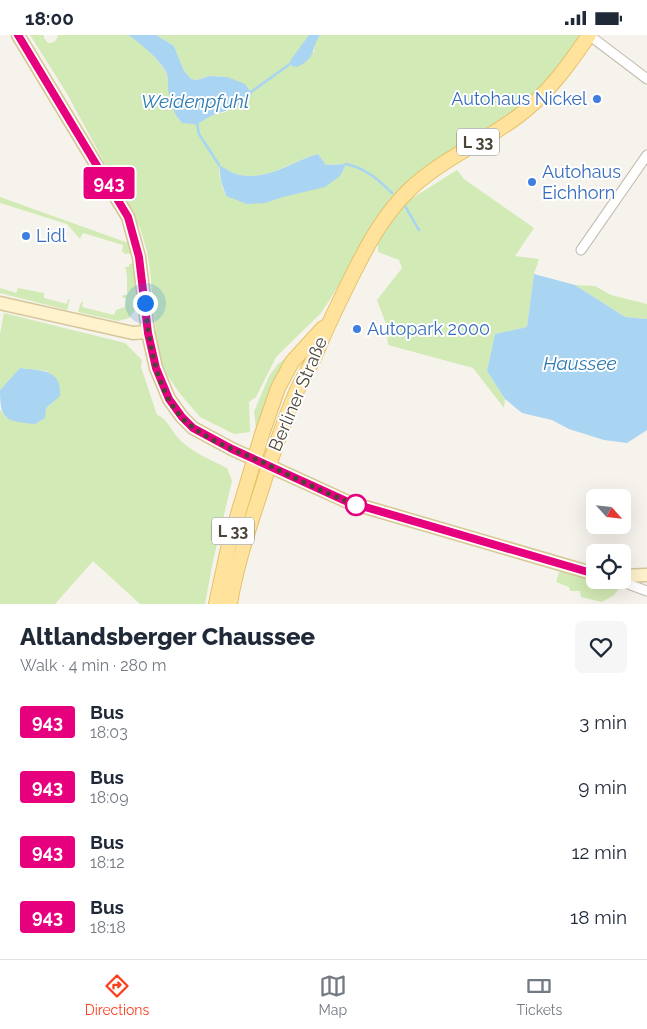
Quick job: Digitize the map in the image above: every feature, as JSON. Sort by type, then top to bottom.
[{"type":"main road","points":[[18,35],[128,217],[139,257],[148,333],[159,376],[169,399],[193,428],[254,459],[348,502],[586,571]]},
{"type":"main road","name":"Berliner Straße","points":[[268,465],[295,395],[316,353],[328,322],[369,242],[384,218],[395,204],[425,175],[511,121],[536,102],[561,75],[589,35]]},
{"type":"main road","points":[[0,303],[133,333],[148,333]]},
{"type":"main road","name":"Berliner Straße","points":[[254,459],[272,405],[292,362],[328,322]]},
{"type":"main road","name":"L 33","points":[[216,604],[229,544],[254,459]]},
{"type":"main road","name":"L 33","points":[[230,604],[234,582],[268,465]]},
{"type":"main road","points":[[631,576],[647,575]]},
{"type":"street","points":[[589,35],[647,79]]},
{"type":"street","points":[[581,250],[647,155]]},
{"type":"street","points":[[631,586],[647,591]]},
{"type":"green space","points":[[30,35],[44,35],[48,43],[52,43],[57,39],[58,35],[128,35],[140,42],[159,62],[167,74],[170,100],[178,119],[182,123],[197,124],[210,116],[226,112],[233,107],[241,105],[227,77],[209,76],[196,80],[191,79],[184,71],[174,46],[156,35],[309,35],[296,53],[314,52],[315,42],[320,35],[583,35],[552,78],[506,118],[414,177],[321,313],[276,357],[256,397],[249,402],[250,432],[234,434],[200,417],[167,375],[158,353],[150,270],[140,228],[66,92]],"holes":[[[318,154],[326,165],[345,164],[283,197],[265,203],[226,196],[219,173],[219,165],[240,175],[260,175],[270,173]]]},
{"type":"green space","points":[[457,170],[464,179],[534,228],[515,256],[539,259],[534,274],[527,327],[495,334],[487,371],[505,399],[504,408],[473,368],[388,345],[386,324],[377,300],[402,268],[399,260],[378,252],[378,241],[400,208]]},
{"type":"green space","points":[[0,197],[131,244],[133,253],[125,254],[122,251],[123,245],[83,233],[80,239],[67,224],[0,203]]},
{"type":"green space","points":[[135,263],[136,309],[129,318],[118,321],[78,312],[81,302],[83,302],[82,307],[114,315],[116,310],[125,307],[126,299],[122,297],[127,295],[125,267]]},
{"type":"green space","points":[[575,285],[595,286],[611,295],[647,304],[647,319],[625,317]]},
{"type":"green space","points":[[0,288],[16,293],[18,288],[44,293],[44,298],[67,304],[68,299],[70,299],[67,310],[0,293]]},
{"type":"green space","points":[[4,313],[125,343],[142,360],[141,367],[157,415],[163,419],[185,445],[227,468],[232,481],[205,604],[140,604],[93,561],[55,604],[0,604],[0,409],[6,418],[44,414],[46,408],[51,404],[47,371],[20,368],[0,390],[0,334]]},
{"type":"green space","points":[[291,354],[274,379],[256,428],[254,412],[269,376],[278,364]]},
{"type":"green space","points":[[560,570],[586,579],[586,589],[618,590],[614,595],[602,602],[581,597],[580,591],[570,591],[569,587],[556,582]]},
{"type":"water","name":"Weidenpfuhl","points":[[128,35],[156,35],[174,46],[184,71],[191,79],[197,80],[209,76],[227,77],[245,84],[252,94],[239,106],[211,116],[197,124],[182,123],[171,103],[167,74],[164,69],[150,52]]},
{"type":"water","points":[[309,35],[320,35],[310,57],[297,67],[292,66],[290,61]]},
{"type":"water","points":[[318,154],[326,165],[346,164],[340,176],[325,187],[265,203],[247,204],[226,196],[221,181],[219,165],[237,174],[260,175],[270,173]]},
{"type":"water","name":"Haussee","points":[[534,274],[575,285],[625,317],[647,319],[647,430],[627,443],[604,440],[569,429],[552,420],[522,413],[505,399],[487,371],[495,334],[527,327]]},
{"type":"water","points":[[20,368],[48,373],[57,380],[60,387],[60,396],[46,408],[45,418],[35,424],[11,420],[3,414],[1,408],[0,390]]},
{"type":"waterway","points":[[251,92],[290,64]]},
{"type":"waterway","points":[[197,124],[199,134],[219,165]]},
{"type":"waterway","points":[[346,164],[359,168],[371,175],[392,193]]},
{"type":"waterway","points":[[405,206],[419,230]]},
{"type":"bus line","name":"943","points":[[18,35],[128,217],[139,257],[148,333],[156,368],[169,399],[193,428],[232,449],[331,496],[586,572]]},
{"type":"place","name":"Autohaus Nickel","points":[[597,99]]},
{"type":"place","name":"Autohaus Eichhorn","points":[[532,182]]},
{"type":"place","name":"Lidl","points":[[26,236]]},
{"type":"place","name":"Autopark 2000","points":[[357,329]]},
{"type":"route","points":[[145,303],[148,333],[156,368],[169,399],[193,428],[232,449],[331,496],[356,505]]}]
